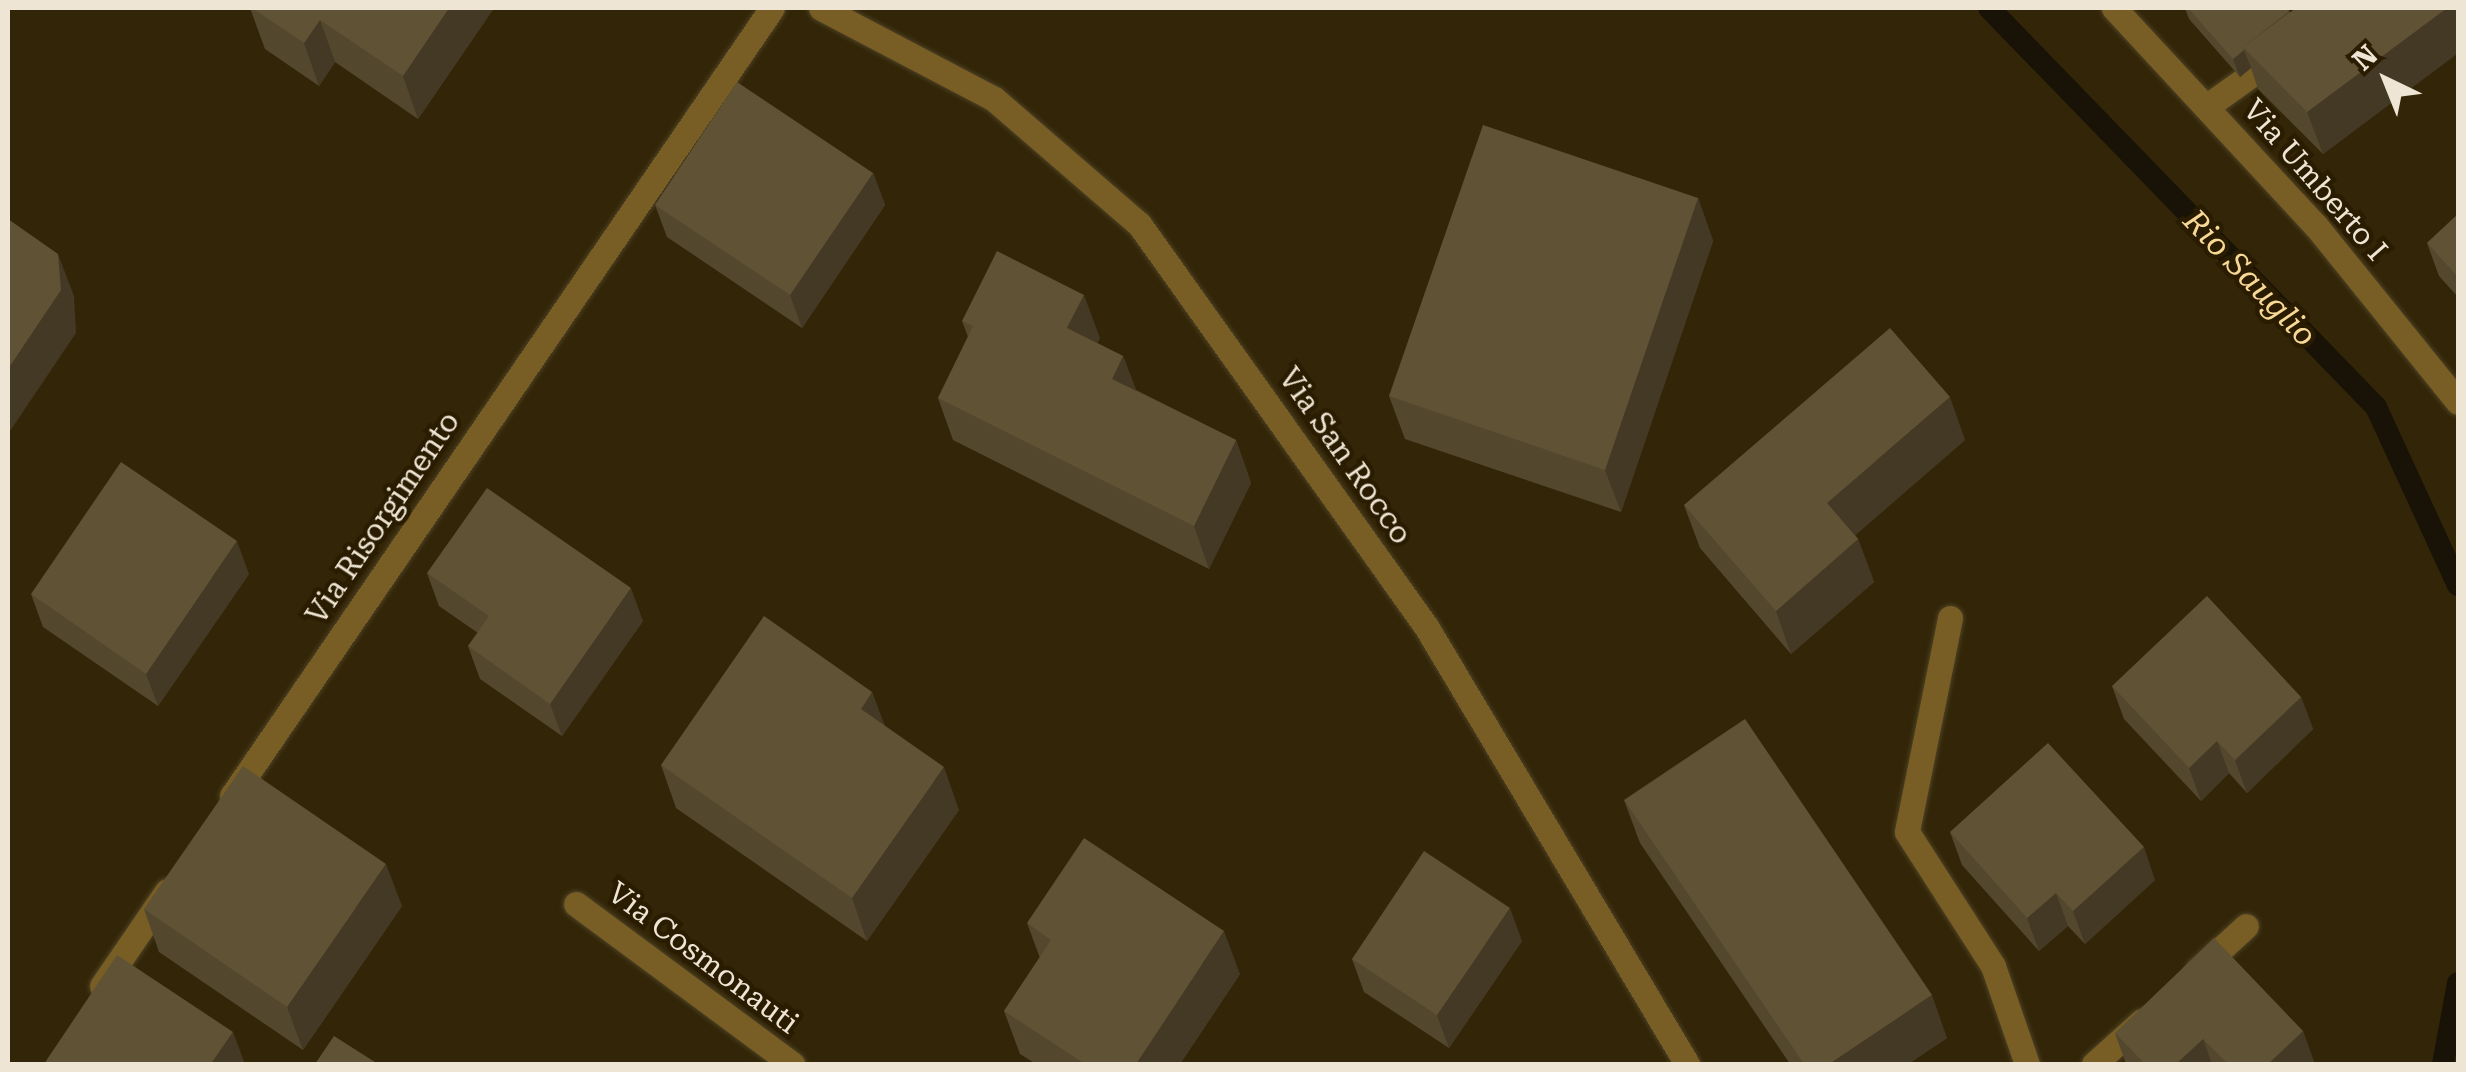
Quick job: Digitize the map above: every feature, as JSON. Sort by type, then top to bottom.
[{"type":"street","name":"Via Risorgimento","points":[[216,820],[772,8]]},
{"type":"street","name":"Via San Rocco","points":[[821,8],[994,99],[1139,224],[1427,628],[1687,1064]]},
{"type":"street","name":"Via Umberto I","points":[[2114,8],[2316,226],[2458,402]]},
{"type":"street","points":[[2206,107],[2299,40]]},
{"type":"street","points":[[1950,618],[1907,832],[1993,966],[2027,1064]]},
{"type":"street","points":[[82,1016],[182,869]]},
{"type":"street","name":"Via Cosmonauti","points":[[576,904],[792,1064]]},
{"type":"street","points":[[2094,1064],[2246,926]]},
{"type":"building","points":[[252,8],[449,8],[403,76],[320,20],[304,43]]},
{"type":"building","points":[[2188,8],[2286,8],[2289,11],[2233,59]]},
{"type":"building","points":[[2296,8],[2447,8],[2307,112],[2243,47]]},
{"type":"building","points":[[737,82],[873,173],[790,295],[655,205]]},
{"type":"building","points":[[1483,125],[1698,198],[1605,470],[1389,396]]},
{"type":"building","points":[[2458,214],[2458,277],[2427,243]]},
{"type":"building","points":[[8,219],[58,254],[61,290],[8,369]]},
{"type":"building","points":[[997,251],[1084,295],[1067,328],[1123,356],[1112,379],[1236,440],[1194,526],[938,398],[973,326],[962,321]]},
{"type":"building","points":[[1890,328],[1950,397],[1827,503],[1858,539],[1776,611],[1684,505]]},
{"type":"building","points":[[121,462],[237,541],[146,674],[31,594]]},
{"type":"building","points":[[487,488],[631,588],[550,704],[468,646],[489,616],[427,573]]},
{"type":"building","points":[[2207,596],[2301,697],[2235,760],[2217,741],[2189,768],[2112,686]]},
{"type":"building","points":[[764,616],[872,692],[861,709],[944,767],[852,898],[661,765]]},
{"type":"building","points":[[1745,719],[1932,995],[1829,1064],[1804,1064],[1624,800]]},
{"type":"building","points":[[2048,743],[2144,847],[2073,911],[2056,893],[2027,918],[1950,832]]},
{"type":"building","points":[[243,766],[386,864],[287,1007],[144,909]]},
{"type":"building","points":[[1084,838],[1224,931],[1136,1064],[1085,1064],[1004,1011],[1051,940],[1027,923]]},
{"type":"building","points":[[1424,851],[1510,908],[1437,1015],[1352,959]]},
{"type":"building","points":[[2214,938],[2303,1031],[2268,1064],[2228,1064],[2203,1039],[2176,1064],[2145,1064],[2115,1033]]},
{"type":"building","points":[[117,955],[233,1032],[211,1064],[44,1064]]},
{"type":"building","points":[[334,1036],[378,1064],[315,1064]]},
{"type":"waterway","name":"Rio Sauglio","points":[[1989,8],[2376,407],[2458,585]]},
{"type":"waterway","name":"Rio Sauglio","points":[[2443,1064],[2458,983]]}]
